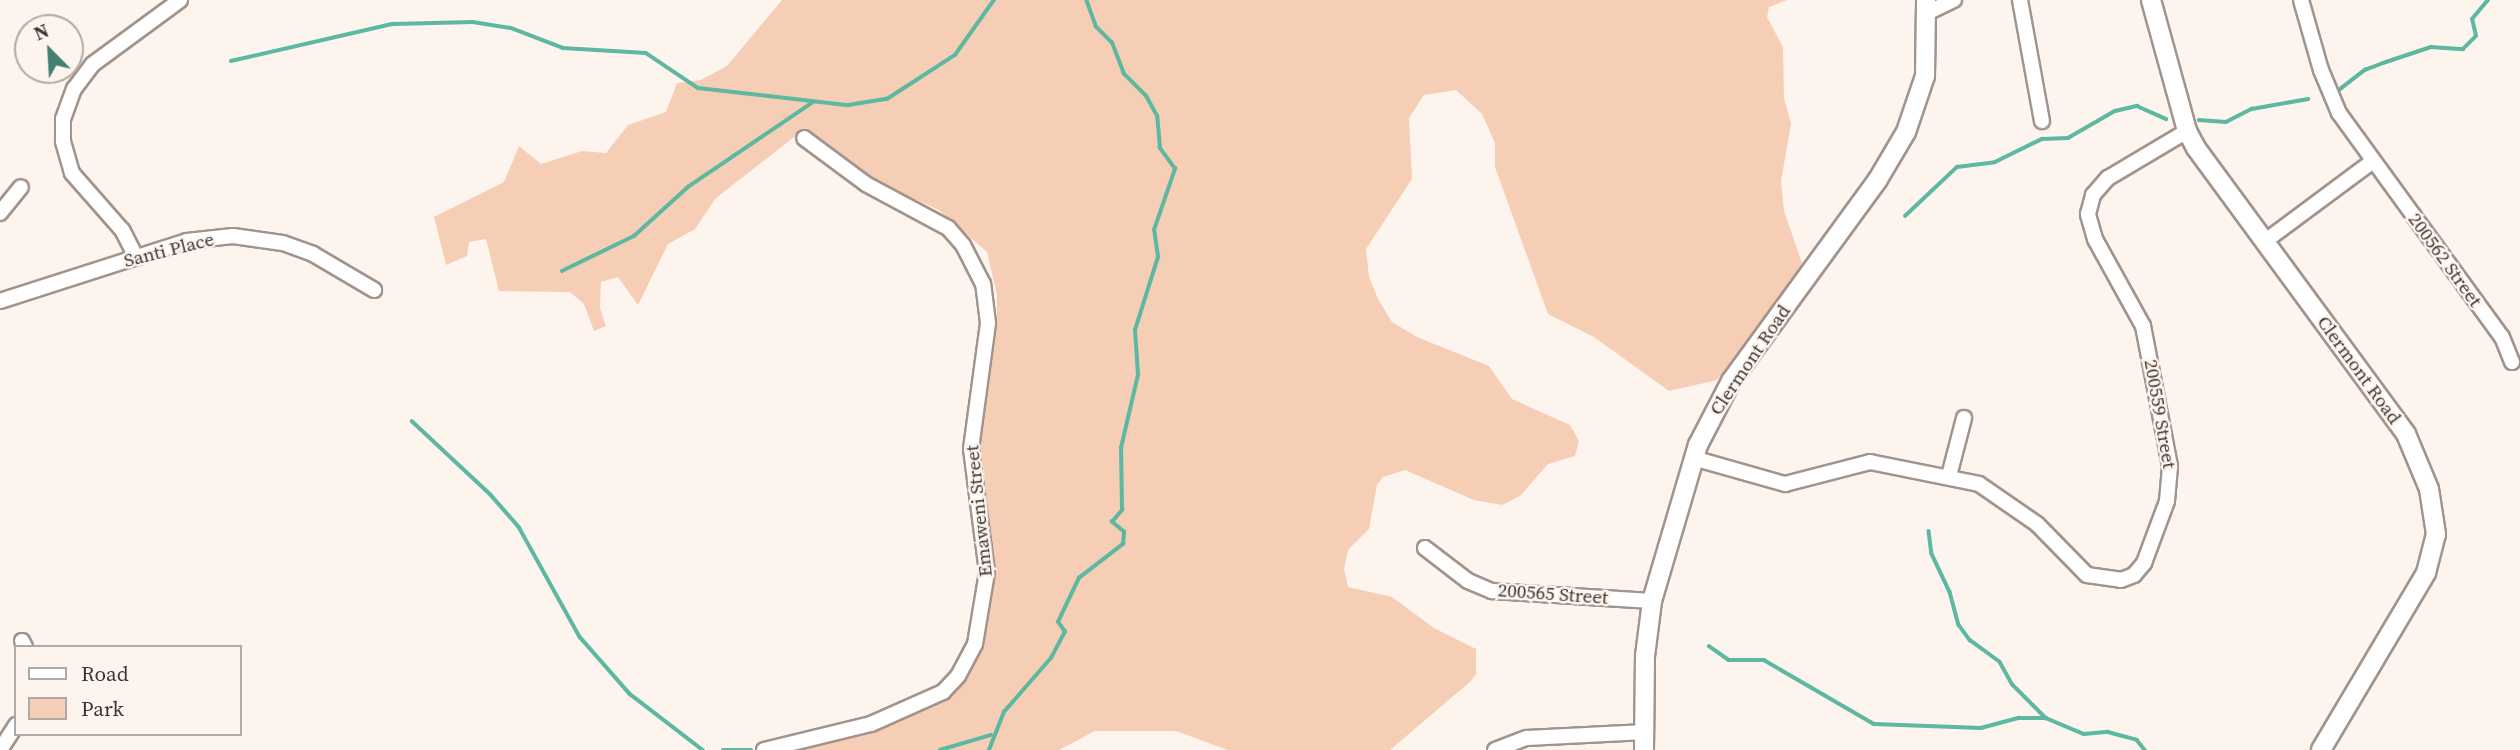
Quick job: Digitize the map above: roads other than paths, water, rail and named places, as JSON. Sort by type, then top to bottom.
[{"type":"street","points":[[136,257],[122,230],[72,173],[63,141],[63,119],[74,89],[93,64],[180,0]]},
{"type":"street","points":[[1927,6],[1954,0]]},
{"type":"street","points":[[2020,0],[2042,121]]},
{"type":"street","name":"Clermont Road","points":[[2151,0],[2187,131],[2264,242],[2406,434],[2423,467],[2434,517],[2434,547],[2426,573],[2321,750]]},
{"type":"street","name":"200562 Street","points":[[2301,0],[2329,93],[2373,161],[2502,337],[2512,362]]},
{"type":"street","name":"Clermont Road","points":[[1645,741],[1645,656],[1652,601],[1693,458],[1731,381],[1877,181],[1901,140],[1925,76],[1927,6]]},
{"type":"street","name":"200559 Street","points":[[1693,458],[1785,484],[1870,462],[1949,477],[1999,495],[2037,524],[2087,575],[2121,580],[2144,563],[2171,490],[2170,466],[2143,326],[2095,239],[2088,214],[2093,195],[2108,178],[2187,131]]},
{"type":"street","name":"Emaweni Street","points":[[766,749],[871,724],[943,692],[958,676],[975,645],[987,572],[971,449],[988,323],[983,284],[963,245],[948,229],[866,184],[804,138]]},
{"type":"street","points":[[2264,242],[2373,161]]},
{"type":"street","points":[[0,214],[20,187]]},
{"type":"street","name":"Santi Place","points":[[0,301],[136,257],[210,237],[255,239],[313,254],[374,290]]},
{"type":"street","points":[[1949,477],[1964,418]]},
{"type":"street","name":"200565 Street","points":[[1425,548],[1468,581],[1492,591],[1652,601]]},
{"type":"street","points":[[0,750],[14,728]]},
{"type":"street","points":[[1495,750],[1527,738],[1645,741]]},
{"type":"waterway","points":[[231,61],[393,24],[473,22],[511,28],[563,48],[646,53],[698,88],[848,105],[887,99],[955,55],[994,0]]},
{"type":"waterway","points":[[989,750],[1004,712],[1051,658],[1065,632],[1058,622],[1079,578],[1123,544],[1124,532],[1112,522],[1122,510],[1121,448],[1138,375],[1135,330],[1158,257],[1154,230],[1175,169],[1160,148],[1157,116],[1146,96],[1124,74],[1112,43],[1096,27],[1086,0]]},
{"type":"waterway","points":[[2339,90],[2365,70],[2431,47],[2463,49],[2476,36],[2472,19],[2488,0]]},
{"type":"waterway","points":[[2199,120],[2226,122],[2252,109],[2308,99]]},
{"type":"waterway","points":[[562,271],[634,236],[688,187],[813,102]]},
{"type":"waterway","points":[[1905,216],[1957,167],[1995,162],[2042,139],[2068,138],[2115,111],[2137,106],[2166,119]]},
{"type":"waterway","points":[[412,421],[491,495],[519,527],[580,637],[630,694],[703,750]]},
{"type":"waterway","points":[[1929,531],[1932,554],[1950,592],[1959,625],[1970,640],[2000,662],[2013,685],[2046,718]]},
{"type":"waterway","points":[[1709,646],[1729,660],[1764,660],[1874,724],[1981,728],[2019,718],[2046,718],[2084,734],[2108,732],[2137,740],[2145,750]]},
{"type":"waterway","points":[[940,750],[991,735]]},
{"type":"waterway","points":[[723,750],[751,750]]}]
